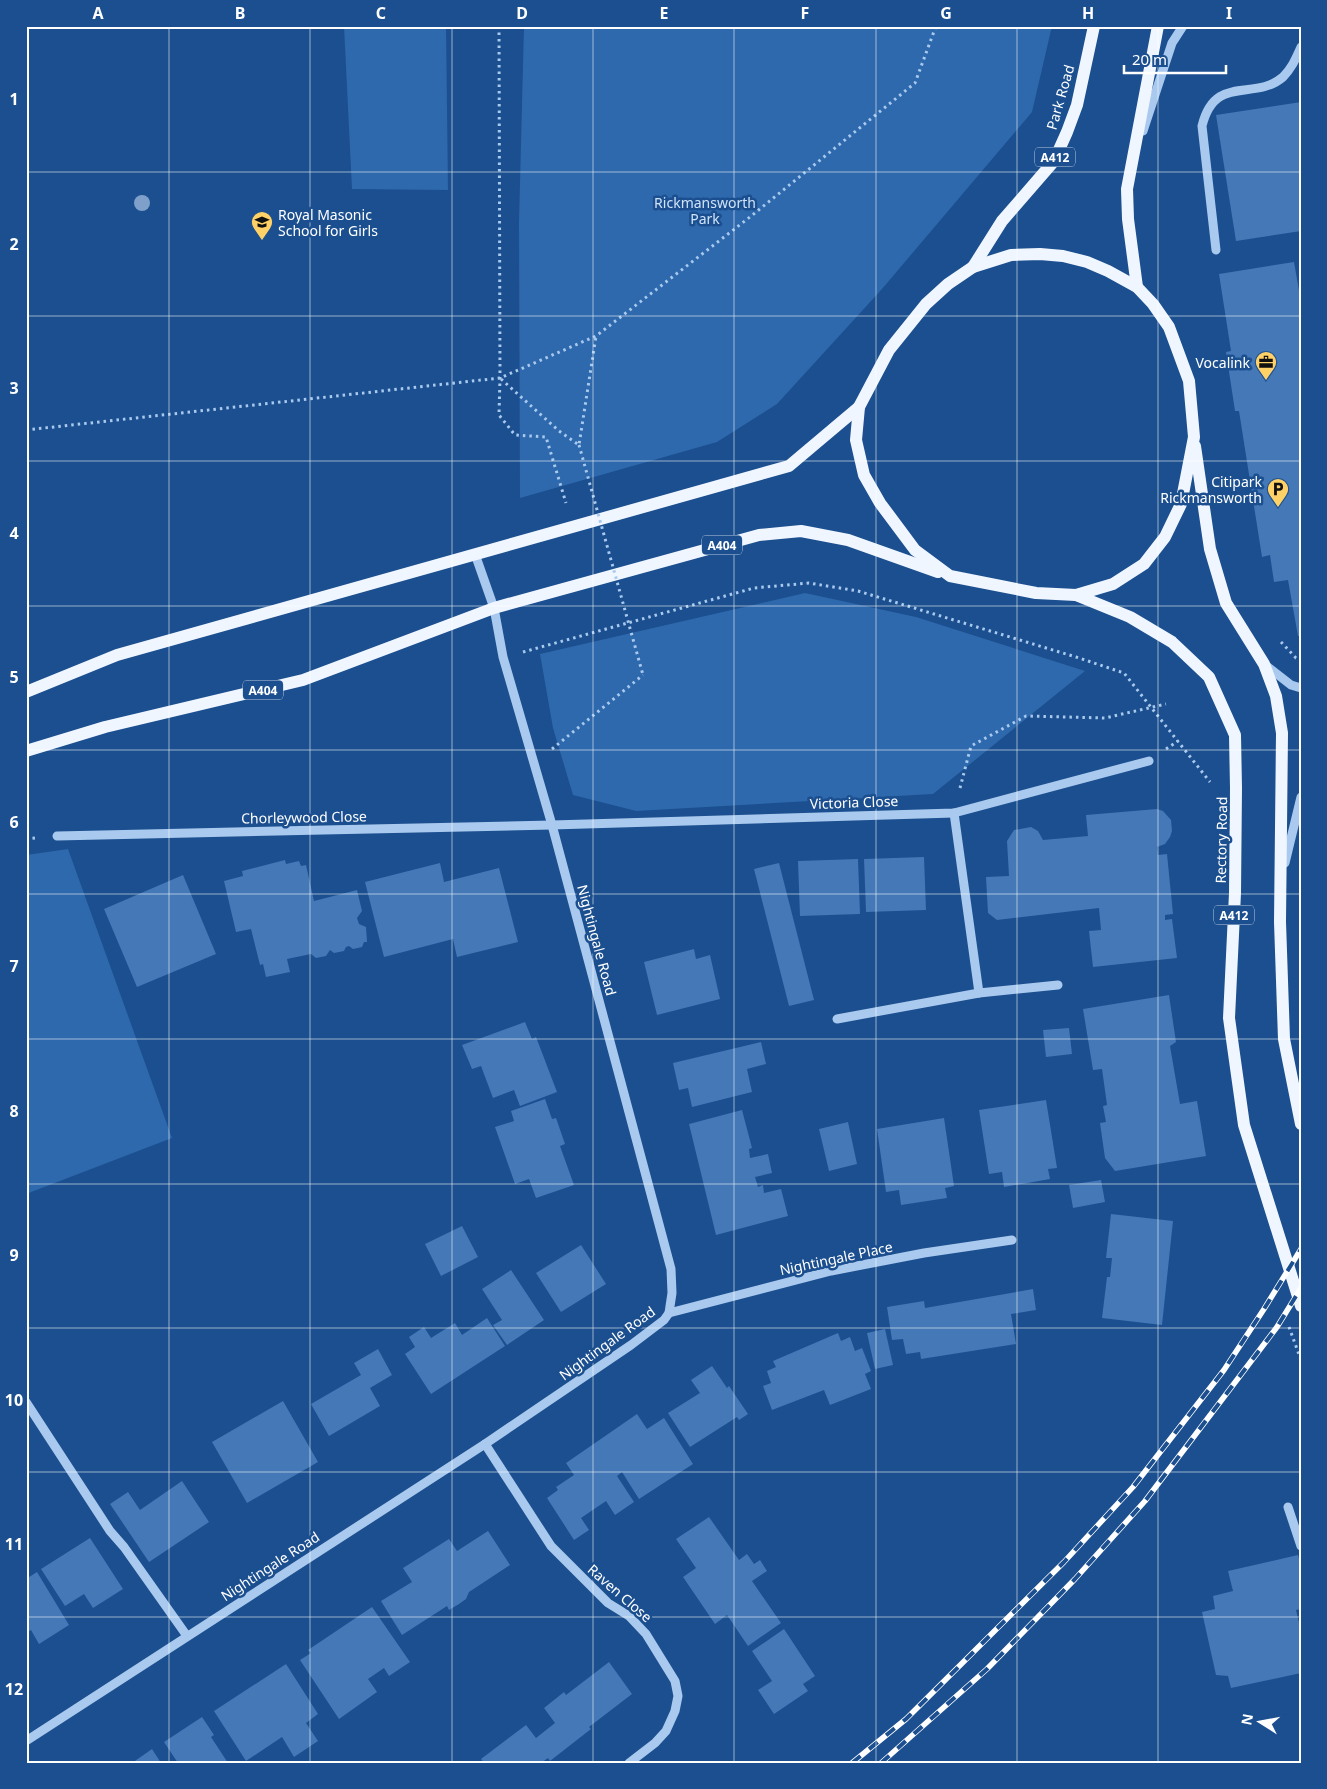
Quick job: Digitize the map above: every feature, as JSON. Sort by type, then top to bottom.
[{"type":"main road","name":"Park Road","points":[[972,267],[1002,221],[1054,161],[1077,105],[1094,26]]},
{"type":"main road","points":[[1137,287],[1126,189],[1158,26]]},
{"type":"main road","points":[[26,692],[117,655],[789,466],[859,406],[889,350],[926,304],[948,284],[972,267],[1012,255],[1040,254],[1063,256],[1108,271],[1137,287],[1153,304],[1169,327],[1189,381],[1194,437],[1210,549],[1226,603],[1264,664],[1276,696],[1282,733],[1280,922],[1284,1039],[1301,1124]]},
{"type":"main road","points":[[859,406],[856,440],[864,475],[880,503],[915,550],[950,576],[1036,593],[1076,595],[1113,584],[1144,564],[1165,537],[1181,504],[1194,437]]},
{"type":"main road","name":"A404","points":[[26,751],[106,727],[303,680],[494,608],[759,535],[801,531],[848,540],[950,576]]},
{"type":"main road","name":"Rectory Road","points":[[1076,595],[1130,617],[1172,642],[1209,677],[1234,735],[1236,788],[1235,893],[1229,1018],[1244,1125],[1301,1306]]},
{"type":"street","points":[[1132,162],[1172,44],[1183,26]]},
{"type":"street","points":[[1216,250],[1202,126],[1205,114],[1214,101],[1226,93],[1266,86],[1282,78],[1294,64],[1301,47]]},
{"type":"street","name":"Nightingale Road","points":[[26,1741],[485,1444],[631,1346],[664,1320],[669,1313],[672,1293],[671,1269],[552,825],[504,657],[494,608],[475,554]]},
{"type":"street","points":[[1264,664],[1291,685],[1301,688]]},
{"type":"street","name":"Victoria Close","points":[[552,825],[954,813],[1149,761]]},
{"type":"street","points":[[1280,883],[1301,797]]},
{"type":"street","points":[[954,813],[979,993]]},
{"type":"street","name":"Chorleywood Close","points":[[57,836],[552,825]]},
{"type":"street","points":[[837,1019],[979,993],[1058,985]]},
{"type":"street","name":"Nightingale Place","points":[[669,1313],[831,1271],[924,1253],[1012,1240]]},
{"type":"street","points":[[26,1402],[110,1531],[124,1547],[187,1636]]},
{"type":"street","name":"Raven Close","points":[[485,1444],[550,1546],[602,1597],[629,1616],[646,1634],[676,1681],[678,1696],[666,1731],[655,1743],[629,1763]]},
{"type":"street","points":[[1288,1507],[1301,1546]]},
{"type":"path","points":[[499,26],[499,415],[515,435],[546,437],[566,503]]},
{"type":"path","points":[[26,430],[500,378],[596,336],[750,216],[914,84],[936,26]]},
{"type":"path","points":[[534,764],[643,675],[579,445],[596,336]]},
{"type":"path","points":[[500,378],[558,431],[579,445]]},
{"type":"path","points":[[504,657],[754,588],[809,583],[858,591],[1124,673],[1152,707]]},
{"type":"path","points":[[1279,640],[1296,658],[1301,660]]},
{"type":"path","points":[[954,813],[971,746],[1026,716],[1105,718],[1166,704]]},
{"type":"green space","points":[[344,26],[446,26],[448,190],[352,189]]},
{"type":"green space","name":"Rickmansworth Park","points":[[524,26],[1052,26],[1032,112],[882,289],[777,404],[717,442],[520,498],[519,222]]},
{"type":"green space","points":[[805,593],[916,617],[1085,671],[933,794],[636,811],[573,795],[553,728],[540,654]]},
{"type":"green space","points":[[68,849],[172,1138],[26,1194],[26,855]]},
{"type":"building","points":[[1301,102],[1301,231],[1236,241],[1216,115]]},
{"type":"building","name":"Vocalink","points":[[1294,262],[1301,302],[1301,636],[1298,636],[1288,580],[1274,582],[1270,555],[1262,557],[1239,411],[1235,411],[1226,352],[1231,351],[1219,274]]},
{"type":"building","points":[[1157,809],[1163,811],[1171,820],[1172,831],[1170,837],[1165,844],[1157,847],[1158,855],[1167,854],[1173,914],[1165,915],[1165,920],[1172,919],[1177,958],[1093,967],[1089,931],[1101,930],[1099,908],[997,920],[988,913],[986,877],[1009,876],[1007,841],[1014,830],[1031,827],[1038,831],[1043,840],[1088,836],[1086,815]]},
{"type":"building","points":[[924,857],[926,910],[866,912],[864,859]]},
{"type":"building","points":[[858,859],[860,914],[800,916],[798,861]]},
{"type":"building","points":[[285,860],[286,864],[299,861],[301,866],[306,865],[314,901],[357,890],[362,911],[357,918],[359,924],[366,927],[367,942],[364,942],[362,947],[353,949],[349,946],[346,947],[344,951],[334,953],[330,950],[326,956],[316,958],[311,954],[287,959],[290,972],[266,977],[263,964],[260,965],[251,929],[236,932],[224,881],[243,876],[242,871]]},
{"type":"building","points":[[440,863],[444,882],[499,868],[518,942],[457,957],[453,939],[384,957],[365,882]]},
{"type":"building","points":[[779,863],[814,1000],[789,1006],[754,869]]},
{"type":"building","points":[[183,875],[216,954],[137,987],[104,909]]},
{"type":"building","points":[[694,949],[696,959],[710,955],[720,999],[657,1015],[644,962]]},
{"type":"building","points":[[1169,995],[1176,1042],[1170,1046],[1180,1104],[1197,1101],[1206,1156],[1115,1171],[1105,1158],[1100,1123],[1106,1122],[1103,1106],[1107,1105],[1102,1069],[1093,1070],[1083,1009]]},
{"type":"building","points":[[525,1022],[532,1039],[536,1037],[557,1092],[520,1106],[514,1090],[493,1098],[481,1066],[472,1069],[462,1045]]},
{"type":"building","points":[[1069,1028],[1072,1054],[1046,1057],[1043,1030]]},
{"type":"building","points":[[761,1042],[766,1064],[747,1069],[752,1092],[692,1107],[688,1088],[679,1090],[673,1063]]},
{"type":"building","points":[[545,1099],[552,1119],[556,1118],[565,1144],[560,1146],[574,1185],[536,1198],[529,1179],[515,1184],[495,1127],[514,1121],[511,1111]]},
{"type":"building","points":[[1046,1100],[1057,1168],[1048,1169],[1050,1179],[1004,1187],[1002,1172],[989,1174],[979,1110]]},
{"type":"building","points":[[742,1110],[752,1148],[749,1149],[750,1158],[768,1154],[772,1173],[755,1177],[758,1187],[763,1185],[764,1193],[781,1189],[788,1216],[716,1235],[689,1124]]},
{"type":"building","points":[[944,1118],[954,1186],[945,1188],[947,1198],[901,1205],[899,1190],[886,1192],[877,1129]]},
{"type":"building","points":[[848,1122],[857,1164],[829,1171],[819,1129]]},
{"type":"building","points":[[1101,1180],[1105,1202],[1073,1208],[1069,1185]]},
{"type":"building","points":[[1111,1214],[1173,1221],[1162,1325],[1102,1318],[1107,1277],[1110,1277],[1112,1258],[1106,1258]]},
{"type":"building","points":[[462,1226],[478,1257],[441,1276],[425,1244]]},
{"type":"building","points":[[581,1245],[606,1284],[561,1312],[536,1273]]},
{"type":"building","points":[[511,1270],[544,1320],[507,1345],[493,1325],[502,1320],[482,1289]]},
{"type":"building","points":[[1033,1289],[1036,1310],[1011,1314],[1016,1344],[921,1359],[920,1352],[906,1354],[903,1339],[892,1340],[887,1307],[924,1301],[925,1308]]},
{"type":"building","points":[[487,1318],[505,1346],[431,1394],[405,1354],[415,1347],[409,1337],[424,1327],[431,1338],[455,1323],[462,1335]]},
{"type":"building","points":[[885,1329],[893,1365],[875,1369],[867,1333]]},
{"type":"building","points":[[838,1333],[841,1341],[850,1337],[855,1351],[862,1348],[871,1371],[865,1374],[871,1389],[830,1405],[824,1390],[772,1410],[763,1386],[771,1383],[767,1371],[776,1367],[773,1361]]},
{"type":"building","points":[[378,1349],[392,1375],[370,1388],[380,1406],[329,1436],[311,1404],[361,1375],[354,1363]]},
{"type":"building","points":[[712,1366],[727,1388],[729,1386],[748,1414],[739,1420],[737,1417],[690,1447],[668,1413],[700,1393],[691,1380]]},
{"type":"building","points":[[283,1401],[318,1462],[247,1503],[212,1442]]},
{"type":"building","points":[[637,1414],[647,1429],[664,1418],[693,1464],[639,1499],[622,1472],[617,1476],[634,1502],[615,1515],[606,1501],[581,1518],[589,1530],[574,1540],[547,1498],[558,1490],[556,1487],[574,1475],[566,1463]]},
{"type":"building","points":[[182,1481],[209,1522],[149,1562],[110,1504],[128,1492],[140,1510]]},
{"type":"building","points":[[709,1517],[739,1560],[747,1554],[754,1564],[760,1560],[767,1571],[752,1581],[781,1623],[748,1646],[727,1615],[715,1624],[683,1577],[696,1568],[676,1539]]},
{"type":"building","points":[[488,1531],[510,1565],[469,1592],[466,1599],[459,1604],[449,1610],[447,1606],[402,1635],[381,1601],[412,1582],[403,1568],[449,1539],[457,1551]]},
{"type":"building","points":[[90,1538],[123,1589],[93,1608],[84,1594],[65,1606],[41,1569]]},
{"type":"building","points":[[1298,1555],[1301,1566],[1301,1609],[1296,1610],[1301,1631],[1301,1673],[1231,1688],[1228,1676],[1216,1675],[1202,1612],[1215,1609],[1213,1596],[1233,1591],[1228,1571]]},
{"type":"building","points":[[37,1572],[69,1625],[39,1644],[31,1630],[26,1633],[26,1579]]},
{"type":"building","points":[[372,1607],[410,1662],[389,1676],[384,1668],[368,1679],[377,1692],[339,1719],[300,1660],[311,1653],[308,1650]]},
{"type":"building","points":[[784,1629],[815,1676],[803,1684],[808,1691],[774,1714],[758,1690],[772,1681],[752,1651]]},
{"type":"building","points":[[609,1662],[632,1694],[589,1727],[591,1729],[550,1761],[548,1758],[541,1763],[484,1763],[481,1759],[526,1725],[536,1738],[555,1723],[544,1708],[564,1692],[566,1695]]},
{"type":"building","points":[[286,1664],[318,1714],[306,1723],[318,1741],[294,1757],[282,1737],[246,1761],[214,1711]]},
{"type":"building","points":[[202,1717],[214,1735],[211,1737],[228,1763],[178,1763],[164,1742]]},
{"type":"building","points":[[152,1749],[161,1763],[132,1763]]},
{"type":"railway","points":[[852,1763],[906,1719],[1064,1562],[1133,1487],[1224,1370],[1301,1249]]},
{"type":"railway","points":[[881,1763],[987,1669],[1075,1579],[1145,1501],[1277,1327],[1301,1288]]},
{"type":"place","name":"Royal Masonic School for Girls","points":[[262,241]]},
{"type":"place","name":"Vocalink","points":[[1266,381]]},
{"type":"place","name":"Citipark Rickmansworth","points":[[1278,508]]}]
